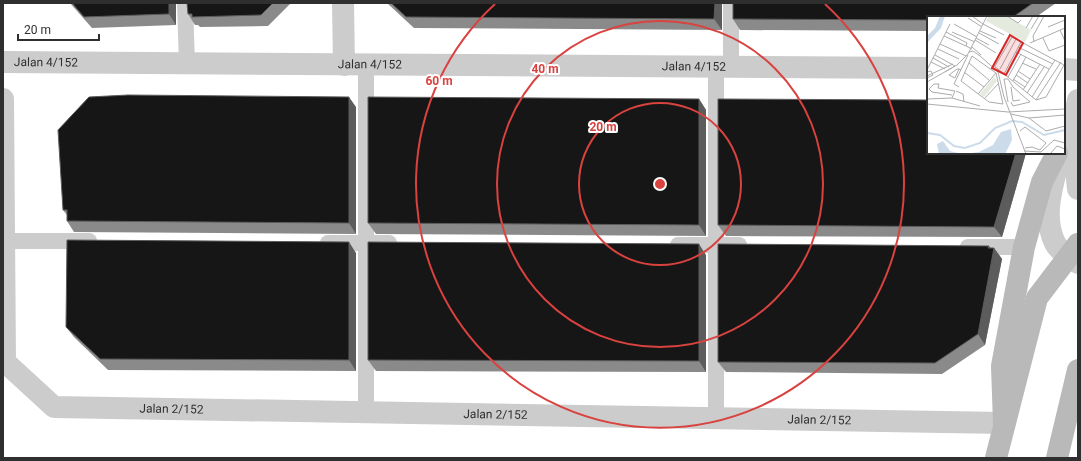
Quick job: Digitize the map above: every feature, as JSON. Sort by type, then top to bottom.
[{"type":"street","points":[[343,3],[344,65]]},
{"type":"street","name":"Jalan 4/152","points":[[3,62],[927,68]]},
{"type":"street","points":[[1065,69],[1078,70]]},
{"type":"street","points":[[3,100],[4,240]]},
{"type":"street","points":[[1078,100],[1068,135],[1078,189]]},
{"type":"street","points":[[1004,423],[1002,366],[1024,248],[1042,182],[1056,154]]},
{"type":"street","points":[[996,458],[1037,298],[1075,254],[1055,244],[1050,229],[1048,204],[1061,154]]},
{"type":"street","name":"Jalan 2/152","points":[[4,240],[5,362],[54,407],[1004,423]]},
{"type":"street","points":[[1057,458],[1078,370]]},
{"type":"lane","points":[[185,3],[187,64]]},
{"type":"lane","points":[[716,417],[716,245],[724,67],[731,3]]},
{"type":"lane","points":[[366,65],[366,412]]},
{"type":"lane","points":[[4,240],[106,241]]},
{"type":"lane","points":[[311,243],[406,243]]},
{"type":"lane","points":[[660,245],[755,246]]},
{"type":"lane","points":[[951,247],[1024,248]]},
{"type":"building","points":[[72,3],[169,3],[169,14],[84,17]]},
{"type":"building","points":[[187,3],[273,3],[261,15],[192,17],[192,14],[188,14]]},
{"type":"building","points":[[391,3],[715,3],[714,19],[406,17]]},
{"type":"building","points":[[733,3],[1033,3],[1014,16],[927,16],[927,20],[733,19]]},
{"type":"building","points":[[128,95],[349,97],[349,223],[67,221],[67,210],[63,210],[58,130],[89,97]]},
{"type":"building","points":[[368,97],[699,99],[699,225],[368,223]]},
{"type":"building","points":[[718,99],[927,100],[927,154],[1016,154],[994,227],[718,225]]},
{"type":"building","points":[[67,240],[349,242],[349,360],[100,359],[66,327]]},
{"type":"building","points":[[368,242],[699,244],[699,361],[368,360]]},
{"type":"building","points":[[718,244],[989,246],[988,248],[994,248],[978,334],[935,363],[718,362]]}]
